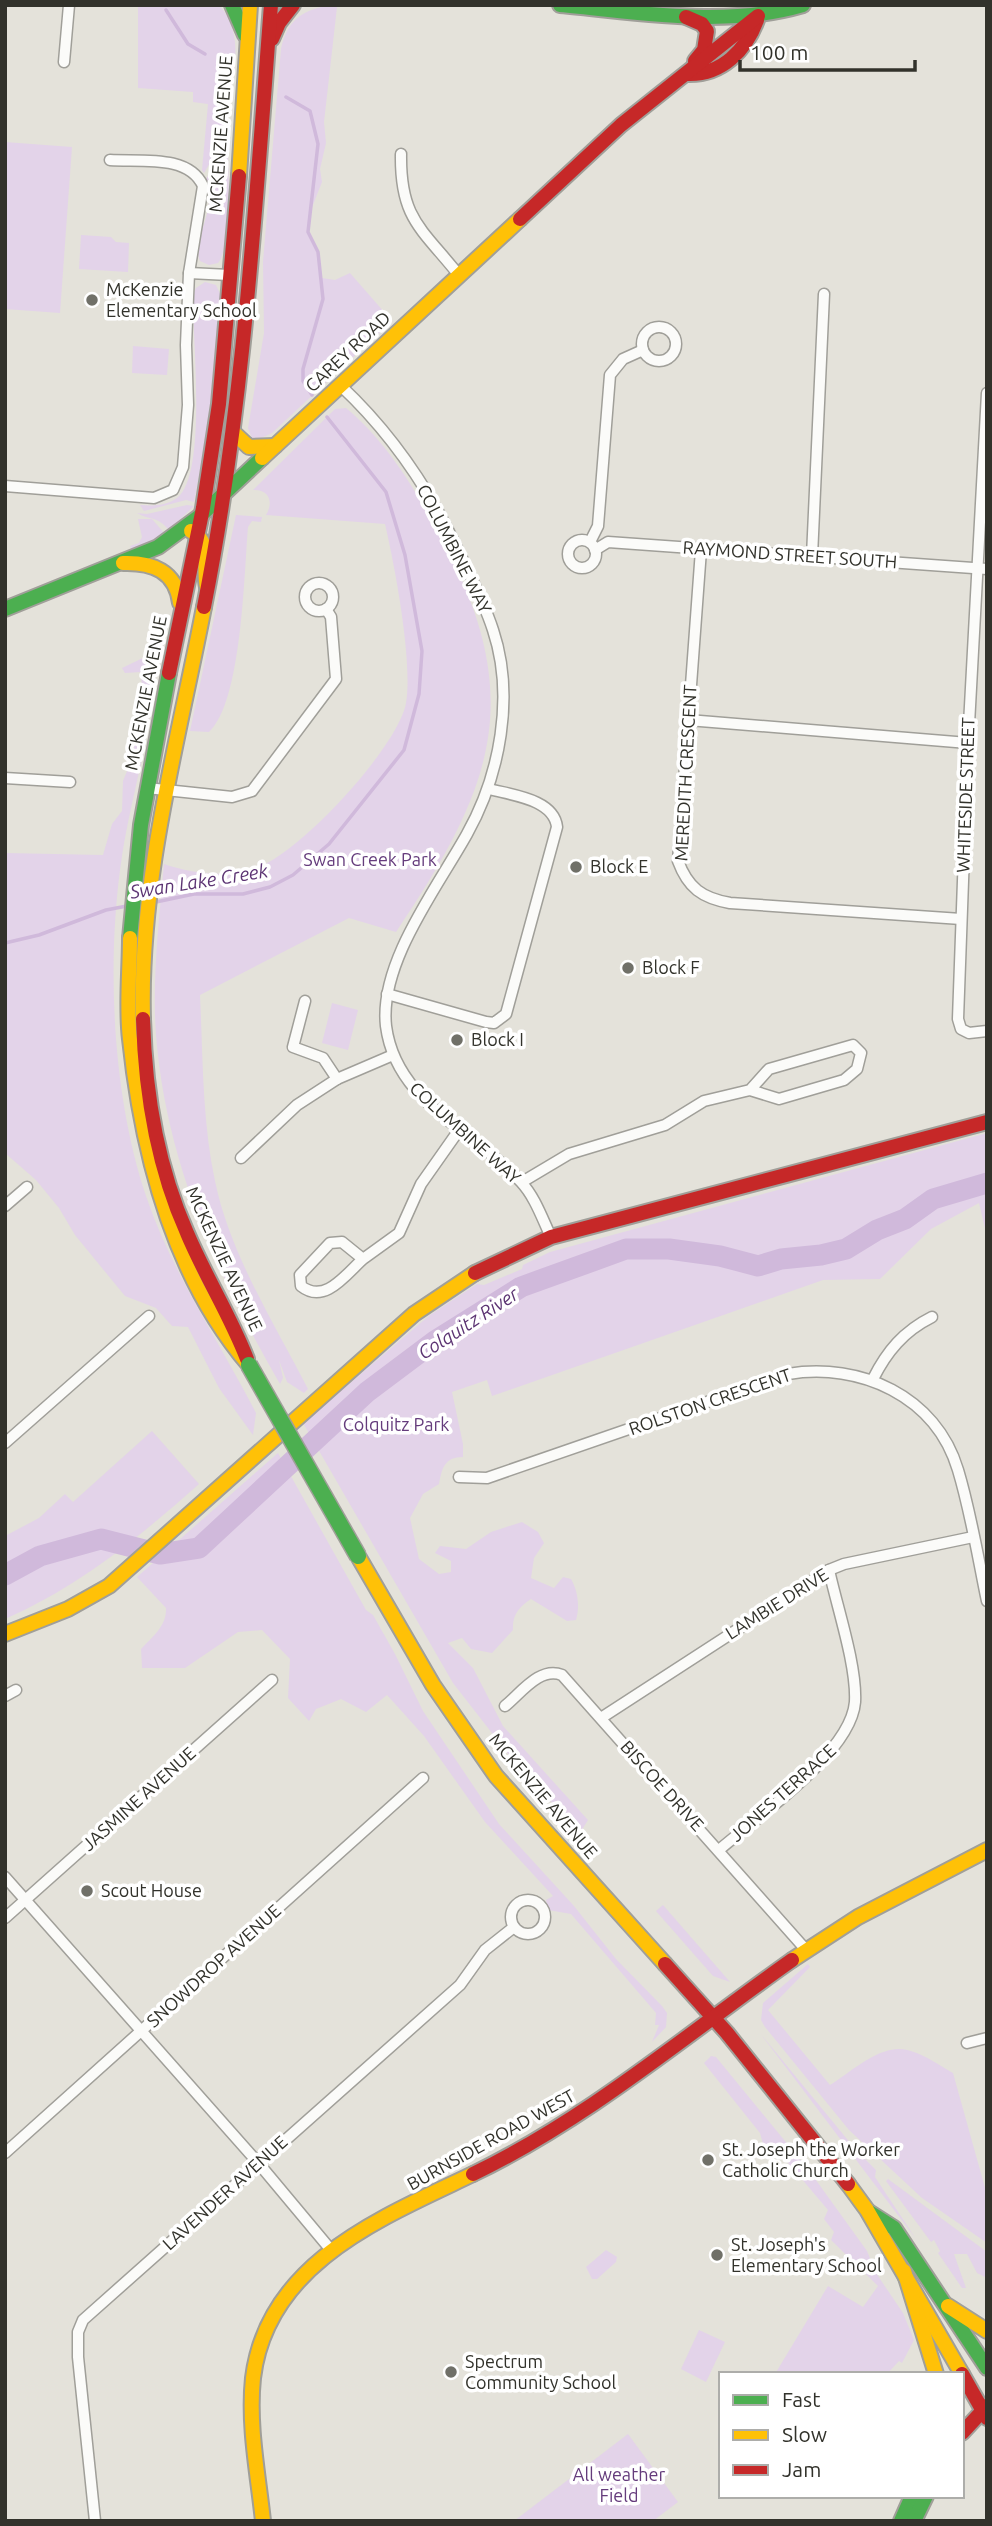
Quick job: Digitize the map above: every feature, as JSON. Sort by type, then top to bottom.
[{"type":"main road","points":[[232,5],[242,20],[247,46]]},
{"type":"main road","name":"MCKENZIE AVENUE","points":[[249,1365],[228,1342],[195,1282],[168,1220],[150,1163],[136,1094],[130,1044],[129,926],[131,888],[147,788],[197,533],[219,403],[250,5]]},
{"type":"main road","name":"MCKENZIE AVENUE","points":[[271,5],[242,379],[235,433],[167,791],[146,923],[141,1019],[148,1086],[161,1158],[187,1233],[239,1336],[249,1365],[433,1685],[496,1776],[713,2018],[818,2143],[867,2210],[961,2372]]},
{"type":"main road","points":[[267,51],[279,23],[293,5]]},
{"type":"main road","points":[[560,5],[672,13],[758,10],[803,5]]},
{"type":"main road","name":"CAREY ROAD","points":[[5,610],[158,547],[200,516],[621,125],[688,75],[700,76],[737,54],[750,38],[758,10]]},
{"type":"main road","points":[[672,13],[697,22],[706,32],[704,50],[688,75]]},
{"type":"main road","points":[[235,433],[244,445],[256,449],[275,446]]},
{"type":"main road","points":[[179,532],[197,533],[206,546],[203,569],[207,587]]},
{"type":"main road","points":[[123,563],[153,564],[173,579],[180,590],[180,617]]},
{"type":"main road","points":[[5,1634],[68,1609],[110,1586],[414,1314],[470,1275],[551,1237],[987,1122]]},
{"type":"main road","name":"BURNSIDE ROAD WEST","points":[[263,2521],[252,2395],[257,2352],[279,2302],[306,2272],[331,2250],[553,2131],[658,2061],[713,2018],[842,1927],[987,1850]]},
{"type":"main road","name":"MCKENZIE AVENUE","points":[[867,2210],[894,2228],[948,2305],[987,2368]]},
{"type":"main road","points":[[904,2271],[909,2294],[928,2337],[936,2372]]},
{"type":"main road","points":[[948,2305],[970,2323],[987,2331]]},
{"type":"main road","name":"MCKENZIE AVENUE","points":[[964,2377],[985,2411]]},
{"type":"main road","points":[[964,2431],[985,2411]]},
{"type":"main road","points":[[901,2521],[911,2498]]},
{"type":"main road","points":[[914,2521],[925,2498]]},
{"type":"street","points":[[64,62],[69,5]]},
{"type":"street","points":[[401,154],[404,202],[411,216],[458,274]]},
{"type":"street","points":[[5,486],[154,498],[173,490],[183,467],[188,405],[186,345],[189,273],[203,198],[199,176],[181,165],[110,160]]},
{"type":"street","points":[[189,273],[229,275]]},
{"type":"street","points":[[812,556],[824,294]]},
{"type":"street","name":"RAYMOND STREET SOUTH","points":[[643,350],[623,359],[610,375],[598,526],[593,546],[608,542],[982,568]]},
{"type":"street","name":"COLUMBINE WAY","points":[[341,386],[386,434],[415,473],[450,534],[494,632],[502,702],[500,733],[489,789],[396,962],[387,993],[386,1025],[393,1055],[417,1093],[522,1182],[537,1205],[551,1237]]},
{"type":"street","name":"WHITESIDE STREET","points":[[987,393],[982,568],[968,743],[958,1019],[961,1029],[969,1033],[987,1031]]},
{"type":"street","name":"MEREDITH CRESCENT","points":[[701,550],[678,861],[688,884],[700,894],[730,904],[961,919]]},
{"type":"street","points":[[147,788],[232,797],[252,791],[337,679],[331,617],[326,609]]},
{"type":"street","points":[[688,720],[968,743]]},
{"type":"street","points":[[5,778],[70,782]]},
{"type":"street","points":[[387,993],[486,1022],[501,1020],[506,1013],[557,827],[555,815],[544,806],[489,789]]},
{"type":"street","points":[[305,1001],[293,1047],[323,1058],[337,1079]]},
{"type":"street","points":[[522,1182],[588,1146],[665,1125],[704,1101],[750,1090],[779,1099],[844,1080],[857,1069],[861,1053],[853,1045],[769,1069],[750,1090]]},
{"type":"street","points":[[241,1158],[297,1105],[337,1079],[393,1055]]},
{"type":"street","points":[[363,1259],[342,1242],[330,1243],[300,1275],[301,1286],[315,1293],[327,1291],[363,1259],[399,1233],[421,1184],[459,1130]]},
{"type":"street","points":[[5,1206],[27,1187]]},
{"type":"street","points":[[5,1443],[149,1316]]},
{"type":"street","points":[[873,1379],[883,1360],[911,1328],[932,1317]]},
{"type":"street","name":"ROLSTON CRESCENT","points":[[459,1477],[487,1478],[788,1374],[827,1370],[873,1379],[908,1399],[937,1428],[958,1469],[987,1601]]},
{"type":"street","name":"LAMBIE DRIVE","points":[[601,1718],[829,1570],[844,1564],[973,1537]]},
{"type":"street","name":"JONES TERRACE","points":[[719,1850],[833,1752],[852,1718],[854,1685],[829,1570]]},
{"type":"street","name":"BISCOE DRIVE","points":[[505,1706],[543,1674],[553,1671],[562,1675],[807,1951]]},
{"type":"street","name":"JASMINE AVENUE","points":[[5,1918],[272,1680]]},
{"type":"street","points":[[5,1696],[16,1690]]},
{"type":"street","name":"SNOWDROP AVENUE","points":[[5,2153],[423,1778]]},
{"type":"street","points":[[5,1877],[143,2030],[331,2250]]},
{"type":"street","name":"LAVENDER AVENUE","points":[[95,2521],[77,2349],[78,2332],[83,2320],[460,1985],[485,1950],[514,1927]]},
{"type":"street","points":[[967,2043],[987,2038]]},
{"type":"green space","points":[[138,5],[219,5],[234,33],[235,65],[223,128],[224,139],[204,173],[202,170],[208,104],[193,102],[193,92],[138,88]]},
{"type":"green space","points":[[326,6],[337,7],[324,122],[326,143],[320,169],[322,182],[309,215],[308,232],[318,252],[322,278],[335,280],[350,273],[392,321],[272,433],[257,440],[252,438],[248,428],[264,333],[263,262],[281,49],[287,32],[296,19],[309,11]]},
{"type":"green space","points":[[5,142],[72,147],[60,313],[5,309]]},
{"type":"green space","points":[[227,142],[229,205],[226,241],[218,263],[209,265],[200,261],[198,252],[209,202],[205,181]]},
{"type":"green space","points":[[81,235],[111,237],[116,242],[129,243],[128,272],[79,269]]},
{"type":"green space","points":[[205,282],[216,285],[221,296],[207,434],[194,502],[186,500],[144,511],[140,505],[159,505],[173,501],[187,484],[195,434],[193,295],[196,288]]},
{"type":"green space","points":[[133,346],[169,349],[167,375],[132,373]]},
{"type":"green space","name":"Swan Creek Park","points":[[346,408],[373,434],[397,464],[437,530],[465,589],[483,641],[490,690],[488,737],[477,783],[457,830],[396,932],[349,918],[200,995],[208,1135],[222,1208],[254,1288],[308,1389],[304,1393],[287,1382],[279,1360],[283,1378],[280,1384],[235,1301],[198,1216],[171,1128],[162,1082],[156,1035],[155,971],[164,864],[195,872],[227,874],[248,871],[267,863],[316,826],[364,774],[399,723],[406,703],[408,685],[405,640],[385,524],[266,515],[270,505],[268,497],[263,492],[253,490],[335,409]]},
{"type":"green space","points":[[187,505],[194,506],[169,530],[157,520],[137,513],[147,514]]},
{"type":"green space","points":[[236,515],[262,517],[261,522],[252,521],[248,527],[243,604],[235,666],[220,716],[209,732],[190,731]]},
{"type":"green space","points":[[138,519],[152,519],[165,534],[132,550],[130,546],[139,543],[142,537]]},
{"type":"green space","points":[[147,656],[156,658],[145,742],[124,841],[114,939],[115,1028],[119,1072],[135,1157],[146,1196],[182,1280],[256,1413],[253,1435],[219,1388],[188,1327],[172,1326],[156,1308],[125,1296],[75,1235],[59,1208],[36,1180],[5,1153],[5,853],[103,855],[112,824],[122,811],[123,781],[132,759],[142,690],[141,672],[125,673],[122,668]]},
{"type":"green space","points":[[332,1003],[358,1010],[348,1050],[322,1043]]},
{"type":"green space","name":"Colquitz Park","points":[[987,1133],[987,1237],[979,1203],[931,1229],[880,1279],[823,1280],[492,1396],[487,1380],[452,1392],[463,1444],[463,1457],[448,1462],[439,1484],[423,1494],[410,1518],[419,1559],[439,1574],[451,1572],[451,1561],[435,1553],[440,1546],[466,1549],[491,1532],[522,1522],[538,1532],[544,1543],[534,1558],[531,1578],[554,1588],[563,1577],[571,1579],[578,1599],[576,1620],[567,1621],[531,1599],[517,1612],[513,1630],[492,1653],[471,1649],[462,1638],[448,1643],[473,1668],[503,1726],[588,1820],[580,1833],[516,1764],[453,1683],[303,1423],[430,1315],[477,1284],[484,1285],[522,1269],[523,1265],[550,1252]]},
{"type":"green space","points":[[152,1431],[199,1484],[154,1523],[83,1576],[5,1619],[5,1536],[39,1518],[65,1494],[73,1502]]},
{"type":"green space","points":[[278,1453],[366,1610],[373,1615],[395,1654],[423,1711],[499,1824],[574,1906],[616,1959],[667,2013],[666,2027],[652,2042],[659,2025],[655,2025],[656,2013],[571,1914],[548,1910],[546,1900],[553,1896],[485,1822],[424,1736],[387,1695],[366,1712],[341,1699],[316,1709],[309,1721],[288,1698],[290,1659],[262,1630],[238,1632],[185,1668],[142,1668],[141,1649],[161,1626],[166,1608],[137,1577]]},
{"type":"green space","points":[[663,1905],[730,1982],[713,1976],[656,1911]]},
{"type":"green space","points":[[808,1964],[810,1967],[768,2010],[830,2085],[880,2053],[898,2049],[919,2054],[953,2073],[987,2195],[987,2243],[922,2198],[849,2130],[765,2027],[761,2020],[763,2003]]},
{"type":"green space","points":[[760,2033],[856,2150],[876,2170],[875,2177],[916,2239]]},
{"type":"green space","points":[[711,2056],[716,2057],[808,2169],[867,2251],[876,2273],[903,2313],[914,2340],[902,2363],[899,2361],[889,2372],[776,2372],[828,2286],[863,2307],[878,2286],[831,2240],[834,2232],[824,2219],[828,2210],[773,2145],[765,2151],[760,2133],[704,2063]]},
{"type":"green space","points":[[888,2179],[987,2252],[987,2278],[977,2273],[967,2254],[954,2254],[966,2288],[962,2288],[938,2253],[940,2251],[934,2240],[931,2242],[886,2181]]},
{"type":"green space","points":[[606,2250],[617,2257],[616,2262],[597,2279],[592,2279],[586,2267]]},
{"type":"green space","points":[[699,2330],[725,2342],[706,2382],[681,2369]]},
{"type":"green space","name":"All weather Field","points":[[628,2434],[678,2502],[653,2521],[514,2521]]},
{"type":"waterway","name":"Swan Lake Creek","points":[[166,10],[188,44],[205,54]]},
{"type":"waterway","name":"Swan Lake Creek","points":[[286,97],[310,111],[318,144],[308,232],[318,252],[323,299],[303,369],[303,381],[312,395]]},
{"type":"waterway","name":"Swan Lake Creek","points":[[156,902],[194,894],[243,894],[270,887],[293,875],[329,844],[404,750],[419,694],[422,651],[405,555],[386,492],[327,417]]},
{"type":"waterway","name":"Swan Lake Creek","points":[[5,943],[39,935],[106,910],[127,906]]},
{"type":"waterway","name":"Colquitz River","points":[[5,1575],[40,1556],[101,1539],[160,1554],[199,1548],[367,1392],[435,1341],[521,1287],[626,1249],[669,1249],[720,1256],[758,1266],[781,1259],[821,1255],[846,1249],[877,1230],[905,1219],[933,1199],[987,1183]]},
{"type":"traffic: fast","points":[[232,5],[245,35]]},
{"type":"traffic: fast","points":[[560,5],[712,17],[743,16],[803,5]]},
{"type":"traffic: fast","points":[[5,609],[158,547],[200,516],[262,458]]},
{"type":"traffic: fast","points":[[130,938],[141,825],[169,673]]},
{"type":"traffic: fast","points":[[249,1365],[358,1556]]},
{"type":"traffic: fast","points":[[869,2212],[894,2228],[987,2368]]},
{"type":"traffic: fast","points":[[901,2521],[911,2498]]},
{"type":"traffic: fast","points":[[914,2521],[925,2498]]},
{"type":"traffic: slow","points":[[239,176],[250,5]]},
{"type":"traffic: slow","points":[[262,458],[520,219]]},
{"type":"traffic: slow","points":[[235,434],[249,447],[275,446]]},
{"type":"traffic: slow","points":[[191,531],[198,536],[204,548],[207,587]]},
{"type":"traffic: slow","points":[[123,563],[144,564],[161,571],[173,583],[180,603]]},
{"type":"traffic: slow","points":[[143,1019],[143,967],[154,863],[162,811],[204,607]]},
{"type":"traffic: slow","points":[[130,938],[130,1039],[135,1082],[153,1169],[165,1211],[200,1293],[249,1365]]},
{"type":"traffic: slow","points":[[5,1634],[68,1609],[109,1586],[414,1314],[475,1273]]},
{"type":"traffic: slow","points":[[358,1556],[433,1685],[496,1776],[665,1964]]},
{"type":"traffic: slow","points":[[792,1960],[858,1917],[987,1850]]},
{"type":"traffic: slow","points":[[263,2521],[253,2432],[253,2378],[263,2338],[280,2304],[305,2275],[334,2249],[402,2208],[473,2174]]},
{"type":"traffic: slow","points":[[848,2184],[867,2210],[961,2372]]},
{"type":"traffic: slow","points":[[904,2271],[935,2372]]},
{"type":"traffic: slow","points":[[948,2306],[987,2331]]},
{"type":"traffic: jam","points":[[204,607],[218,532],[239,382],[271,5]]},
{"type":"traffic: jam","points":[[272,39],[279,23],[293,5]]},
{"type":"traffic: jam","points":[[520,219],[621,125],[758,16]]},
{"type":"traffic: jam","points":[[686,17],[702,24],[707,31],[704,50],[695,61]]},
{"type":"traffic: jam","points":[[688,74],[712,70],[731,59],[746,41],[757,20]]},
{"type":"traffic: jam","points":[[169,673],[203,508],[219,404],[239,176]]},
{"type":"traffic: jam","points":[[143,1019],[146,1074],[154,1128],[168,1182],[194,1249],[247,1359]]},
{"type":"traffic: jam","points":[[475,1273],[551,1237],[987,1122]]},
{"type":"traffic: jam","points":[[473,2174],[516,2152],[597,2101],[792,1960]]},
{"type":"traffic: jam","points":[[665,1964],[727,2033],[848,2184]]},
{"type":"traffic: jam","points":[[964,2378],[987,2418]]},
{"type":"traffic: jam","points":[[964,2431],[987,2406]]},
{"type":"place","name":"McKenzie Elementary School","points":[[92,300]]},
{"type":"place","name":"Block E","points":[[576,867]]},
{"type":"place","name":"Block F","points":[[628,968]]},
{"type":"place","name":"Block I","points":[[457,1040]]},
{"type":"place","name":"Scout House","points":[[87,1891]]},
{"type":"place","name":"St. Joseph the Worker Catholic Church","points":[[708,2160]]},
{"type":"place","name":"St. Joseph's Elementary School","points":[[717,2255]]},
{"type":"place","name":"Spectrum Community School","points":[[451,2372]]}]
